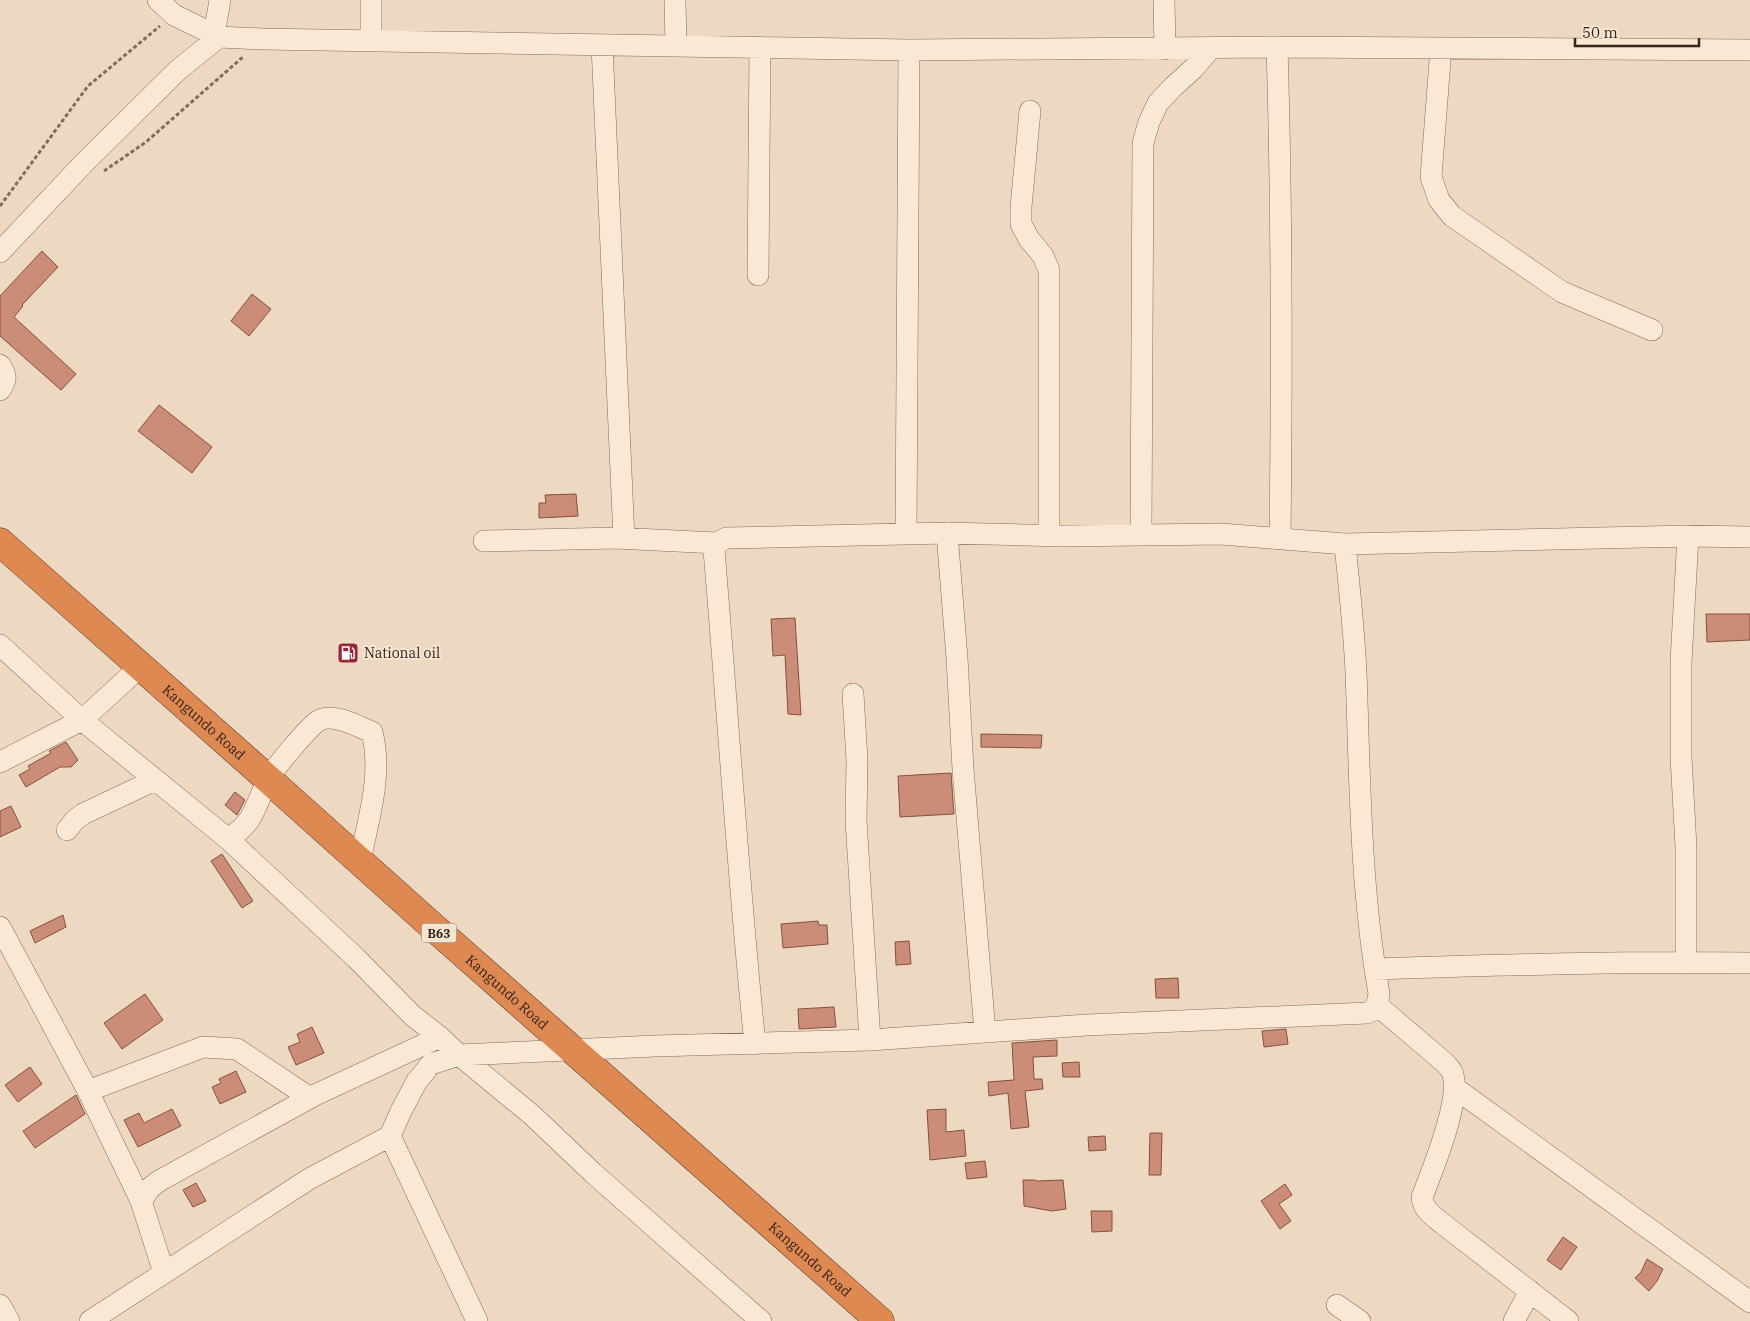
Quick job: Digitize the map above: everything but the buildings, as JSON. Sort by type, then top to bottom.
[{"type":"highway","name":"Kangundo Road","points":[[0,542],[880,1321]]},
{"type":"street","points":[[158,0],[174,15],[217,36],[263,39],[909,50],[1278,47],[1750,50]]},
{"type":"street","points":[[0,252],[84,163],[178,70],[217,36],[220,0]]},
{"type":"street","points":[[371,0],[371,41]]},
{"type":"street","points":[[676,0],[676,46]]},
{"type":"street","points":[[1164,0],[1165,49]]},
{"type":"street","points":[[602,45],[624,539]]},
{"type":"street","points":[[758,275],[760,47]]},
{"type":"street","points":[[1278,47],[1282,352],[1280,539]]},
{"type":"street","points":[[1141,536],[1143,143],[1149,122],[1158,103],[1212,48]]},
{"type":"street","points":[[1441,48],[1431,177],[1439,200],[1452,216],[1562,292],[1652,330]]},
{"type":"street","points":[[906,534],[909,50]]},
{"type":"street","points":[[1030,110],[1020,207],[1021,224],[1029,239],[1044,256],[1049,270],[1049,536]]},
{"type":"street","points":[[0,366],[5,373],[6,379],[0,390]]},
{"type":"street","points":[[947,533],[963,768],[985,1032]]},
{"type":"street","points":[[756,1044],[742,916],[714,550],[718,543],[726,538],[947,533],[1049,536],[1221,534],[1345,544],[1688,536],[1750,537]]},
{"type":"street","points":[[1686,962],[1686,847],[1682,757],[1681,662],[1688,536]]},
{"type":"street","points":[[484,541],[624,539],[718,543]]},
{"type":"street","points":[[93,1320],[309,1179],[390,1136],[401,1111],[418,1081],[431,1064],[459,1055],[870,1040],[1096,1025],[1367,1013],[1374,1010],[1379,993],[1374,969],[1366,901],[1356,669],[1345,544]]},
{"type":"street","points":[[2,651],[82,720],[228,839],[356,958],[413,1016],[532,1115],[592,1174],[761,1321]]},
{"type":"street","points":[[0,762],[82,720],[140,667]]},
{"type":"street","points":[[853,694],[857,760],[856,820],[870,1040]]},
{"type":"street","points":[[228,839],[242,830],[257,809],[268,779],[306,733],[318,721],[327,718],[341,720],[372,732],[376,749],[374,795],[360,861]]},
{"type":"street","points":[[68,830],[75,820],[83,814],[155,780]]},
{"type":"street","points":[[0,926],[88,1091],[141,1201],[164,1273]]},
{"type":"street","points":[[1374,969],[1542,964],[1750,963]]},
{"type":"street","points":[[1377,1005],[1445,1063],[1452,1073],[1455,1088],[1452,1107],[1422,1197],[1423,1205],[1429,1213],[1568,1321]]},
{"type":"street","points":[[141,1201],[150,1188],[159,1181],[310,1098],[440,1037]]},
{"type":"street","points":[[88,1091],[203,1047],[237,1049],[310,1098]]},
{"type":"street","points":[[1455,1088],[1750,1302]]},
{"type":"street","points":[[390,1136],[477,1321]]},
{"type":"street","points":[[1514,1321],[1530,1290]]},
{"type":"street","points":[[1337,1305],[1360,1321]]},
{"type":"street","points":[[0,1306],[8,1321]]},
{"type":"path","points":[[0,206],[88,86],[174,15]]},
{"type":"path","points":[[97,176],[146,142],[263,39]]},
{"type":"place","name":"National oil","points":[[348,653]]}]
